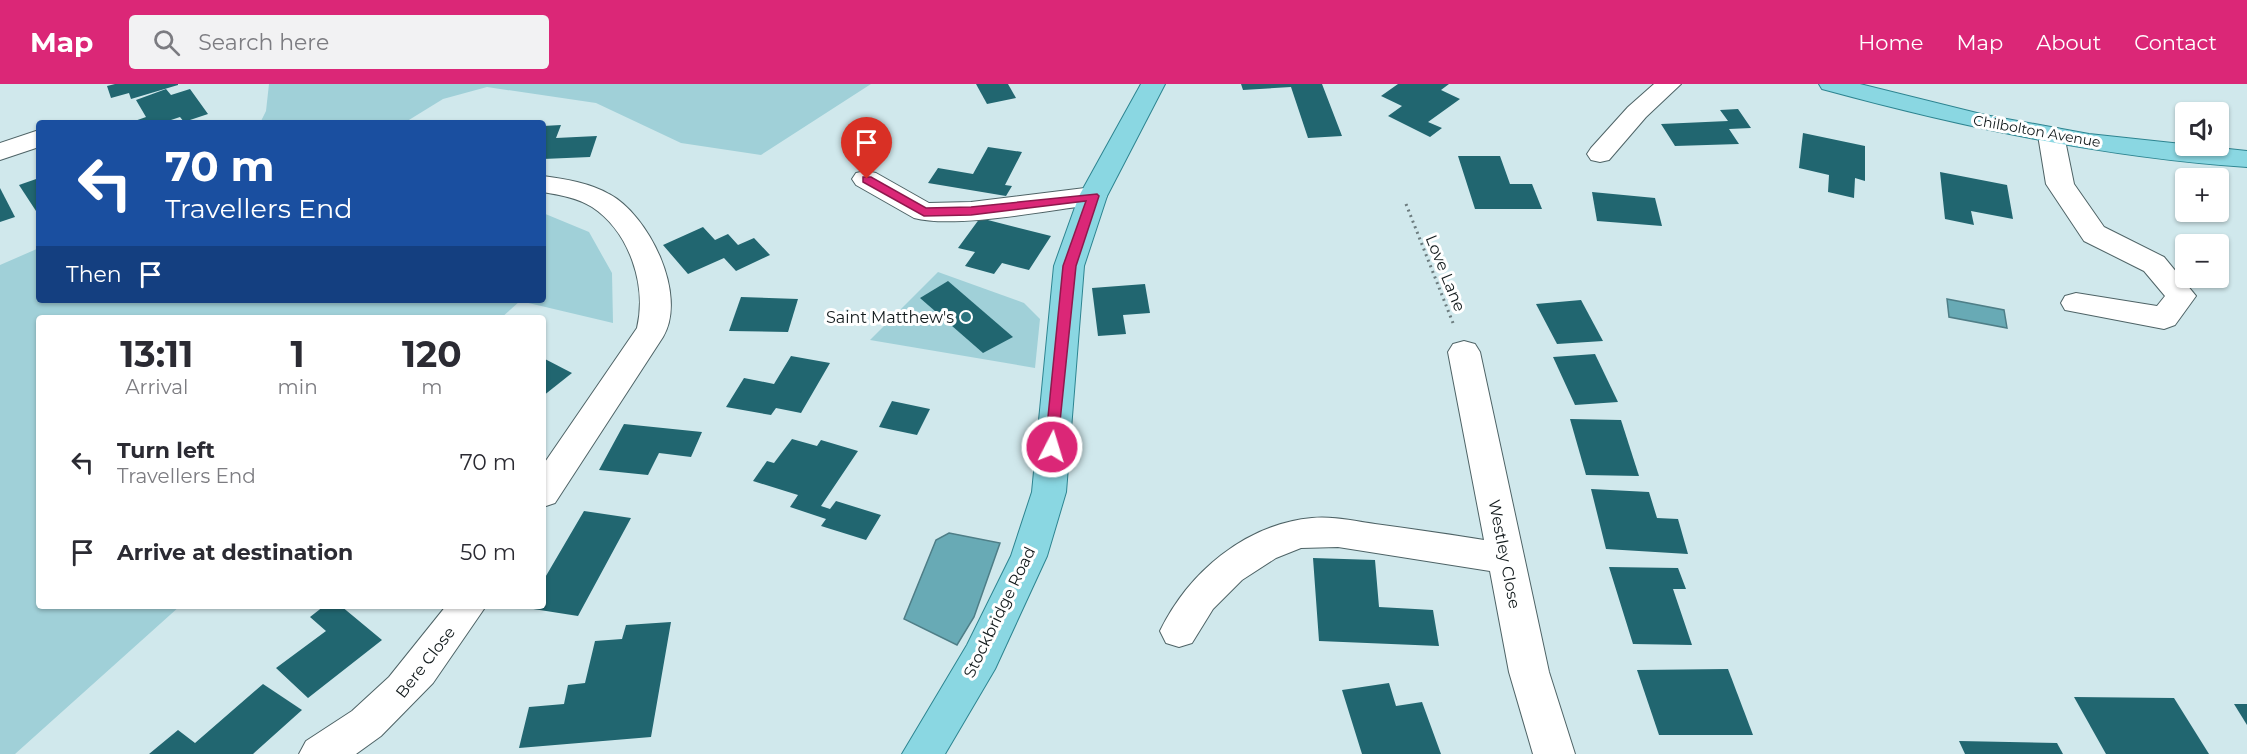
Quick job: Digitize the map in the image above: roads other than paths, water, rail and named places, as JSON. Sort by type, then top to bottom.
[{"type":"main road","name":"Stockbridge Road","points":[[922,754],[981,657],[1029,556],[1049,492],[1070,266],[1093,196],[1153,84]]},
{"type":"main road","name":"Chilbolton Avenue","points":[[1831,84],[1913,106],[2051,135],[2159,153],[2247,159]]},
{"type":"street","points":[[1600,154],[1637,112],[1669,84]]},
{"type":"street","points":[[2051,135],[2060,184],[2094,234],[2154,264],[2181,296],[2164,318],[2076,303]]},
{"type":"street","points":[[0,152],[36,139]]},
{"type":"street","points":[[867,179],[924,212],[971,211],[1093,196]]},
{"type":"street","points":[[546,184],[574,189],[602,201],[623,219],[648,266],[657,301],[652,329],[546,489]]},
{"type":"street","name":"Westley Close","points":[[1464,352],[1528,672],[1554,754]]},
{"type":"street","points":[[1179,631],[1189,609],[1216,579],[1269,546],[1301,534],[1355,535],[1506,559]]},
{"type":"street","name":"Bere Close","points":[[320,754],[343,741],[395,701],[432,657],[465,609]]},
{"type":"place","name":"Saint Matthew's","points":[[966,317]]}]
